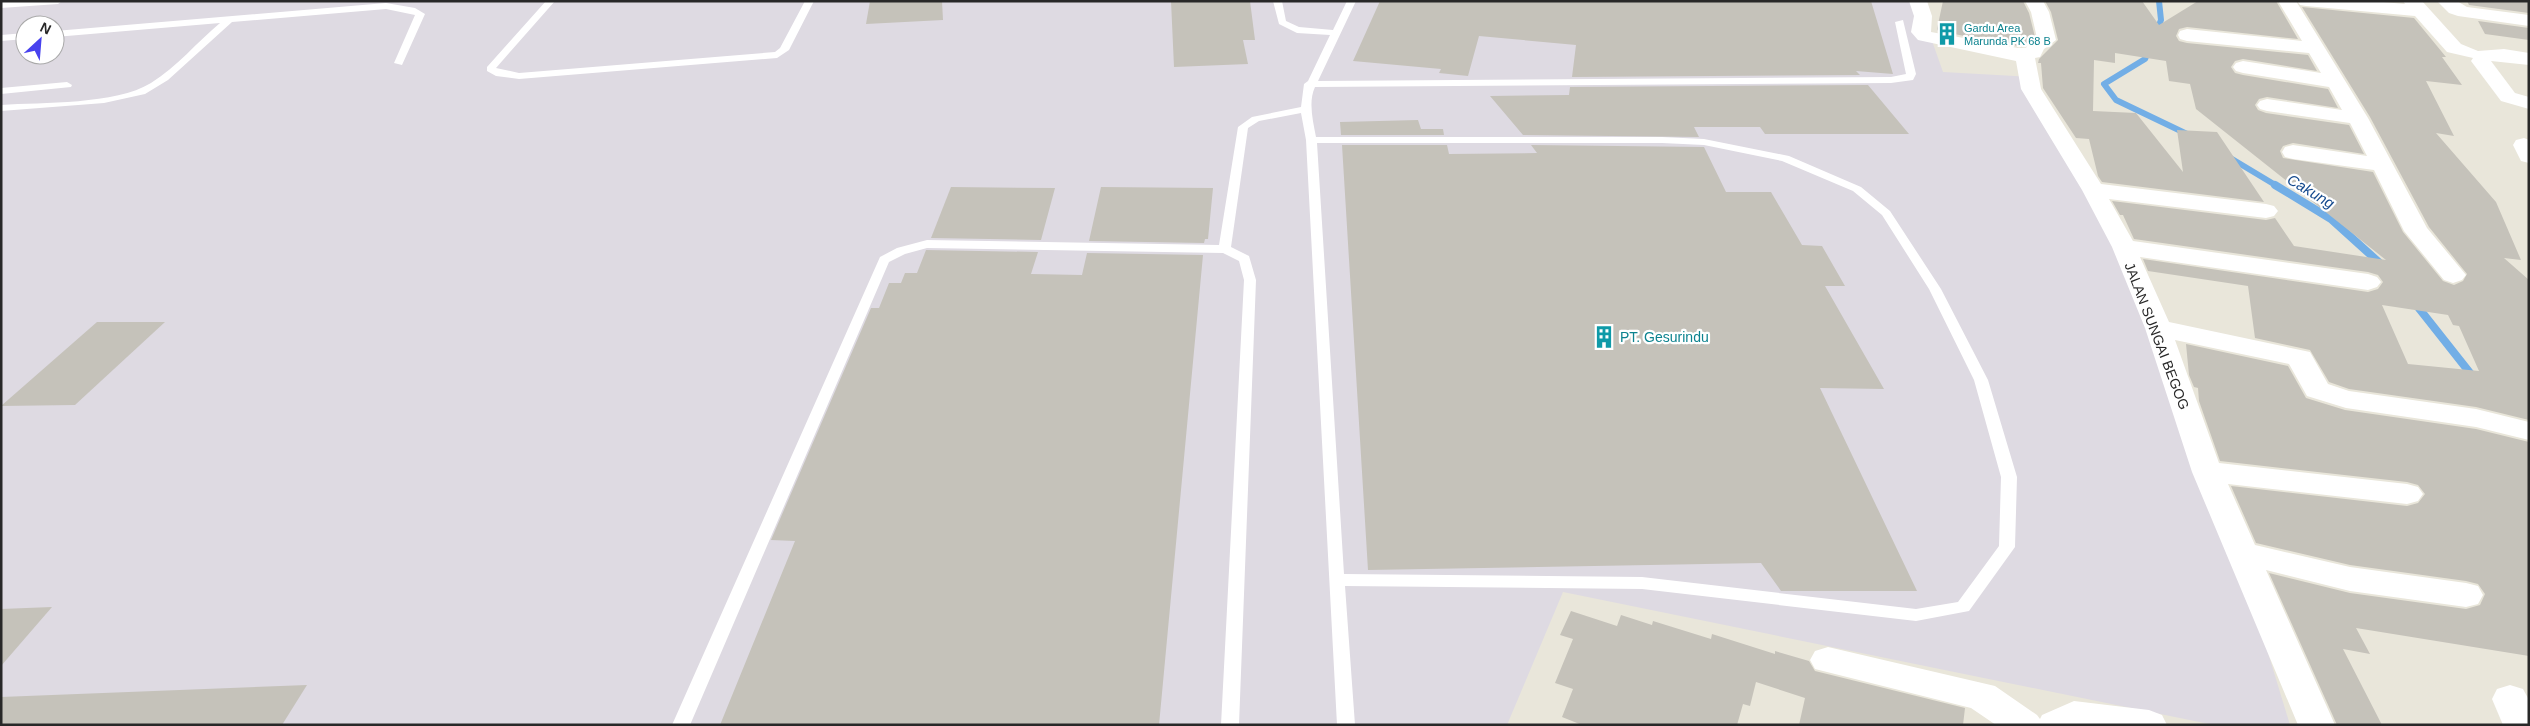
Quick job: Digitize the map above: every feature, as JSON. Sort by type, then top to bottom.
[{"type":"street","points":[[1918,1],[1923,16],[1920,32],[1925,36],[2018,54],[2033,53],[2036,46],[2047,40],[2040,12],[2034,1]]},
{"type":"street","points":[[2286,1],[2338,82],[2416,232],[2453,275]]},
{"type":"street","points":[[2306,1],[2418,6],[2454,48],[2470,53]]},
{"type":"street","points":[[2450,5],[2529,14]]},
{"type":"street","points":[[2450,5],[2529,21]]},
{"type":"street","points":[[2187,35],[2317,48]]},
{"type":"street","name":"JALAN SUNGAI BEGOG","points":[[2018,54],[2025,58],[2031,90],[2094,190],[2124,247],[2158,328],[2206,472],[2317,725]]},
{"type":"street","points":[[2529,59],[2504,55],[2484,55],[2481,61],[2508,97],[2529,103]]},
{"type":"street","points":[[2243,68],[2338,82]]},
{"type":"street","points":[[2267,105],[2358,118]]},
{"type":"street","points":[[2529,146],[2524,145],[2529,156]]},
{"type":"street","points":[[2293,152],[2382,165]]},
{"type":"street","points":[[2094,190],[2266,211]]},
{"type":"street","points":[[2124,247],[2368,282]]},
{"type":"street","points":[[2158,328],[2300,358],[2317,390],[2346,399],[2476,418],[2529,431]]},
{"type":"street","points":[[2206,472],[2407,494]]},
{"type":"street","points":[[2242,554],[2298,565],[2350,579],[2466,595]]},
{"type":"street","points":[[1828,660],[1982,696],[2024,725]]},
{"type":"street","points":[[2055,725],[2074,716],[2149,725]]},
{"type":"lane","points":[[1,5],[58,1]]},
{"type":"lane","points":[[551,1],[490,69],[496,73],[519,76],[765,58],[777,55],[784,50],[810,1]]},
{"type":"lane","points":[[1278,1],[1282,22],[1296,30],[1336,33]]},
{"type":"lane","points":[[1346,725],[1311,140],[1306,109],[1306,93],[1352,1]]},
{"type":"lane","points":[[65,33],[370,6],[412,10],[420,14],[399,63]]},
{"type":"lane","points":[[1,108],[118,99],[140,93],[155,85],[230,19]]},
{"type":"lane","points":[[1309,84],[1891,80],[1909,78],[1911,74],[1900,22]]},
{"type":"lane","points":[[1,38],[15,37]]},
{"type":"lane","points":[[1,91],[66,85]]},
{"type":"lane","points":[[1225,249],[1243,127],[1256,120],[1306,109]]},
{"type":"lane","points":[[1311,140],[1662,140],[1704,142],[1785,158],[1857,189],[1886,212],[1936,289],[1981,380],[2009,477],[2007,546],[1963,607],[1916,615],[1642,583],[1336,580]]},
{"type":"lane","points":[[681,725],[884,260],[901,251],[927,244],[1225,249],[1245,259],[1250,280],[1230,725]]},
{"type":"shaded area","points":[[1,1],[1918,1],[1943,72],[2033,77],[2165,314],[2290,725],[2214,725],[1563,592],[1507,725],[1,725]]},
{"type":"building","points":[[870,1],[942,1],[943,20],[866,24]]},
{"type":"building","points":[[1171,1],[1250,1],[1255,40],[1243,40],[1248,64],[1174,67]]},
{"type":"building","points":[[1380,1],[1871,1],[1893,74],[1856,71],[1860,75],[1572,77],[1576,45],[1479,36],[1468,76],[1439,73],[1441,69],[1353,61]]},
{"type":"building","points":[[1943,1],[2023,1],[2029,13],[2035,37],[2028,40],[2025,46],[2018,46],[1938,31]]},
{"type":"building","points":[[2045,1],[2142,1],[2159,25],[2198,1],[2276,1],[2298,39],[2187,27],[2179,29],[2176,36],[2179,41],[2187,43],[2308,55],[2317,71],[2243,59],[2235,61],[2231,67],[2235,73],[2243,75],[2328,89],[2338,108],[2267,97],[2259,99],[2255,105],[2258,110],[2266,113],[2349,125],[2364,154],[2293,143],[2283,146],[2280,151],[2283,158],[2373,172],[2403,232],[2443,281],[2454,285],[2463,281],[2467,274],[2429,227],[2370,117],[2302,7],[2414,18],[2446,57],[2442,57],[2462,85],[2426,81],[2454,136],[2436,133],[2496,202],[2521,260],[2504,258],[2529,280],[2529,420],[2476,407],[2349,389],[2329,382],[2310,350],[2255,338],[2248,286],[2148,271],[2143,259],[2368,292],[2378,289],[2383,282],[2378,275],[2368,272],[2134,239],[2123,215],[2120,215],[2112,201],[2266,220],[2275,218],[2294,246],[2386,260],[2196,109],[2190,84],[2169,81],[2166,61],[2115,53],[2115,63],[2094,60],[2093,111],[2136,113],[2183,172],[2177,130],[2217,132],[2264,202],[2102,182],[2098,176],[2089,139],[2076,138],[2043,88],[2041,63],[2038,63],[2039,59],[2058,40],[2051,12]],"holes":[[[2382,305],[2448,315],[2453,325],[2459,326],[2479,371],[2408,364]]]},
{"type":"building","points":[[2467,1],[2529,1],[2529,13],[2469,5]]},
{"type":"building","points":[[2478,21],[2529,28],[2529,40],[2485,34]]},
{"type":"building","points":[[1868,85],[1909,134],[1765,134],[1760,127],[1694,127],[1699,137],[1523,135],[1490,96],[1569,95],[1570,87]]},
{"type":"building","points":[[1418,120],[1421,129],[1443,129],[1444,135],[1341,135],[1340,122]]},
{"type":"building","name":"PT. Gesurindu","points":[[1342,145],[1447,145],[1449,154],[1537,153],[1531,145],[1704,147],[1726,192],[1771,192],[1802,245],[1822,246],[1845,286],[1825,286],[1884,389],[1820,388],[1917,591],[1781,591],[1761,563],[1368,570]]},
{"type":"building","points":[[951,187],[1055,188],[1041,240],[931,238]]},
{"type":"building","points":[[1101,187],[1213,188],[1208,239],[1205,239],[1204,243],[1089,241]]},
{"type":"building","points":[[926,250],[1038,252],[1031,274],[1082,275],[1087,253],[1203,255],[1159,725],[720,725],[795,541],[771,540],[871,308],[879,308],[889,283],[901,283],[905,273],[917,273]]},
{"type":"building","points":[[97,322],[165,322],[75,405],[1,406]]},
{"type":"building","points":[[2186,344],[2288,366],[2306,398],[2345,410],[2476,429],[2529,442],[2529,656],[2356,628],[2370,654],[2343,649],[2382,725],[2337,725],[2269,573],[2350,593],[2466,609],[2480,605],[2485,594],[2478,584],[2466,581],[2350,565],[2256,543],[2231,486],[2407,506],[2418,503],[2425,494],[2418,485],[2407,482],[2220,461],[2199,401],[2198,388],[2194,387],[2189,375]]},
{"type":"building","points":[[52,607],[1,666],[1,609]]},
{"type":"building","points":[[1571,611],[1617,626],[1621,615],[1652,625],[1653,621],[1711,639],[1712,634],[1775,654],[1775,651],[1809,661],[1815,671],[1965,708],[1963,725],[1799,725],[1805,698],[1756,682],[1750,706],[1743,704],[1737,725],[1582,725],[1562,717],[1573,689],[1555,683],[1573,639],[1560,635]]},
{"type":"building","points":[[307,685],[282,725],[1,725],[1,697]]},
{"type":"waterway","name":"Cakung","points":[[2155,35],[2161,20],[2159,1]]},
{"type":"waterway","name":"Cakung","points":[[2150,47],[2145,59],[2104,84],[2116,100],[2187,134]]},
{"type":"waterway","name":"Cakung","points":[[2227,156],[2277,186]]},
{"type":"waterway","name":"Cakung","points":[[2275,185],[2331,219],[2383,266]]},
{"type":"waterway","name":"Cakung","points":[[2414,302],[2474,378]]},
{"type":"place","name":"Gardu Area Marunda PK 68 B","points":[[1947,34]]},
{"type":"place","name":"PT. Gesurindu","points":[[1604,337]]}]
